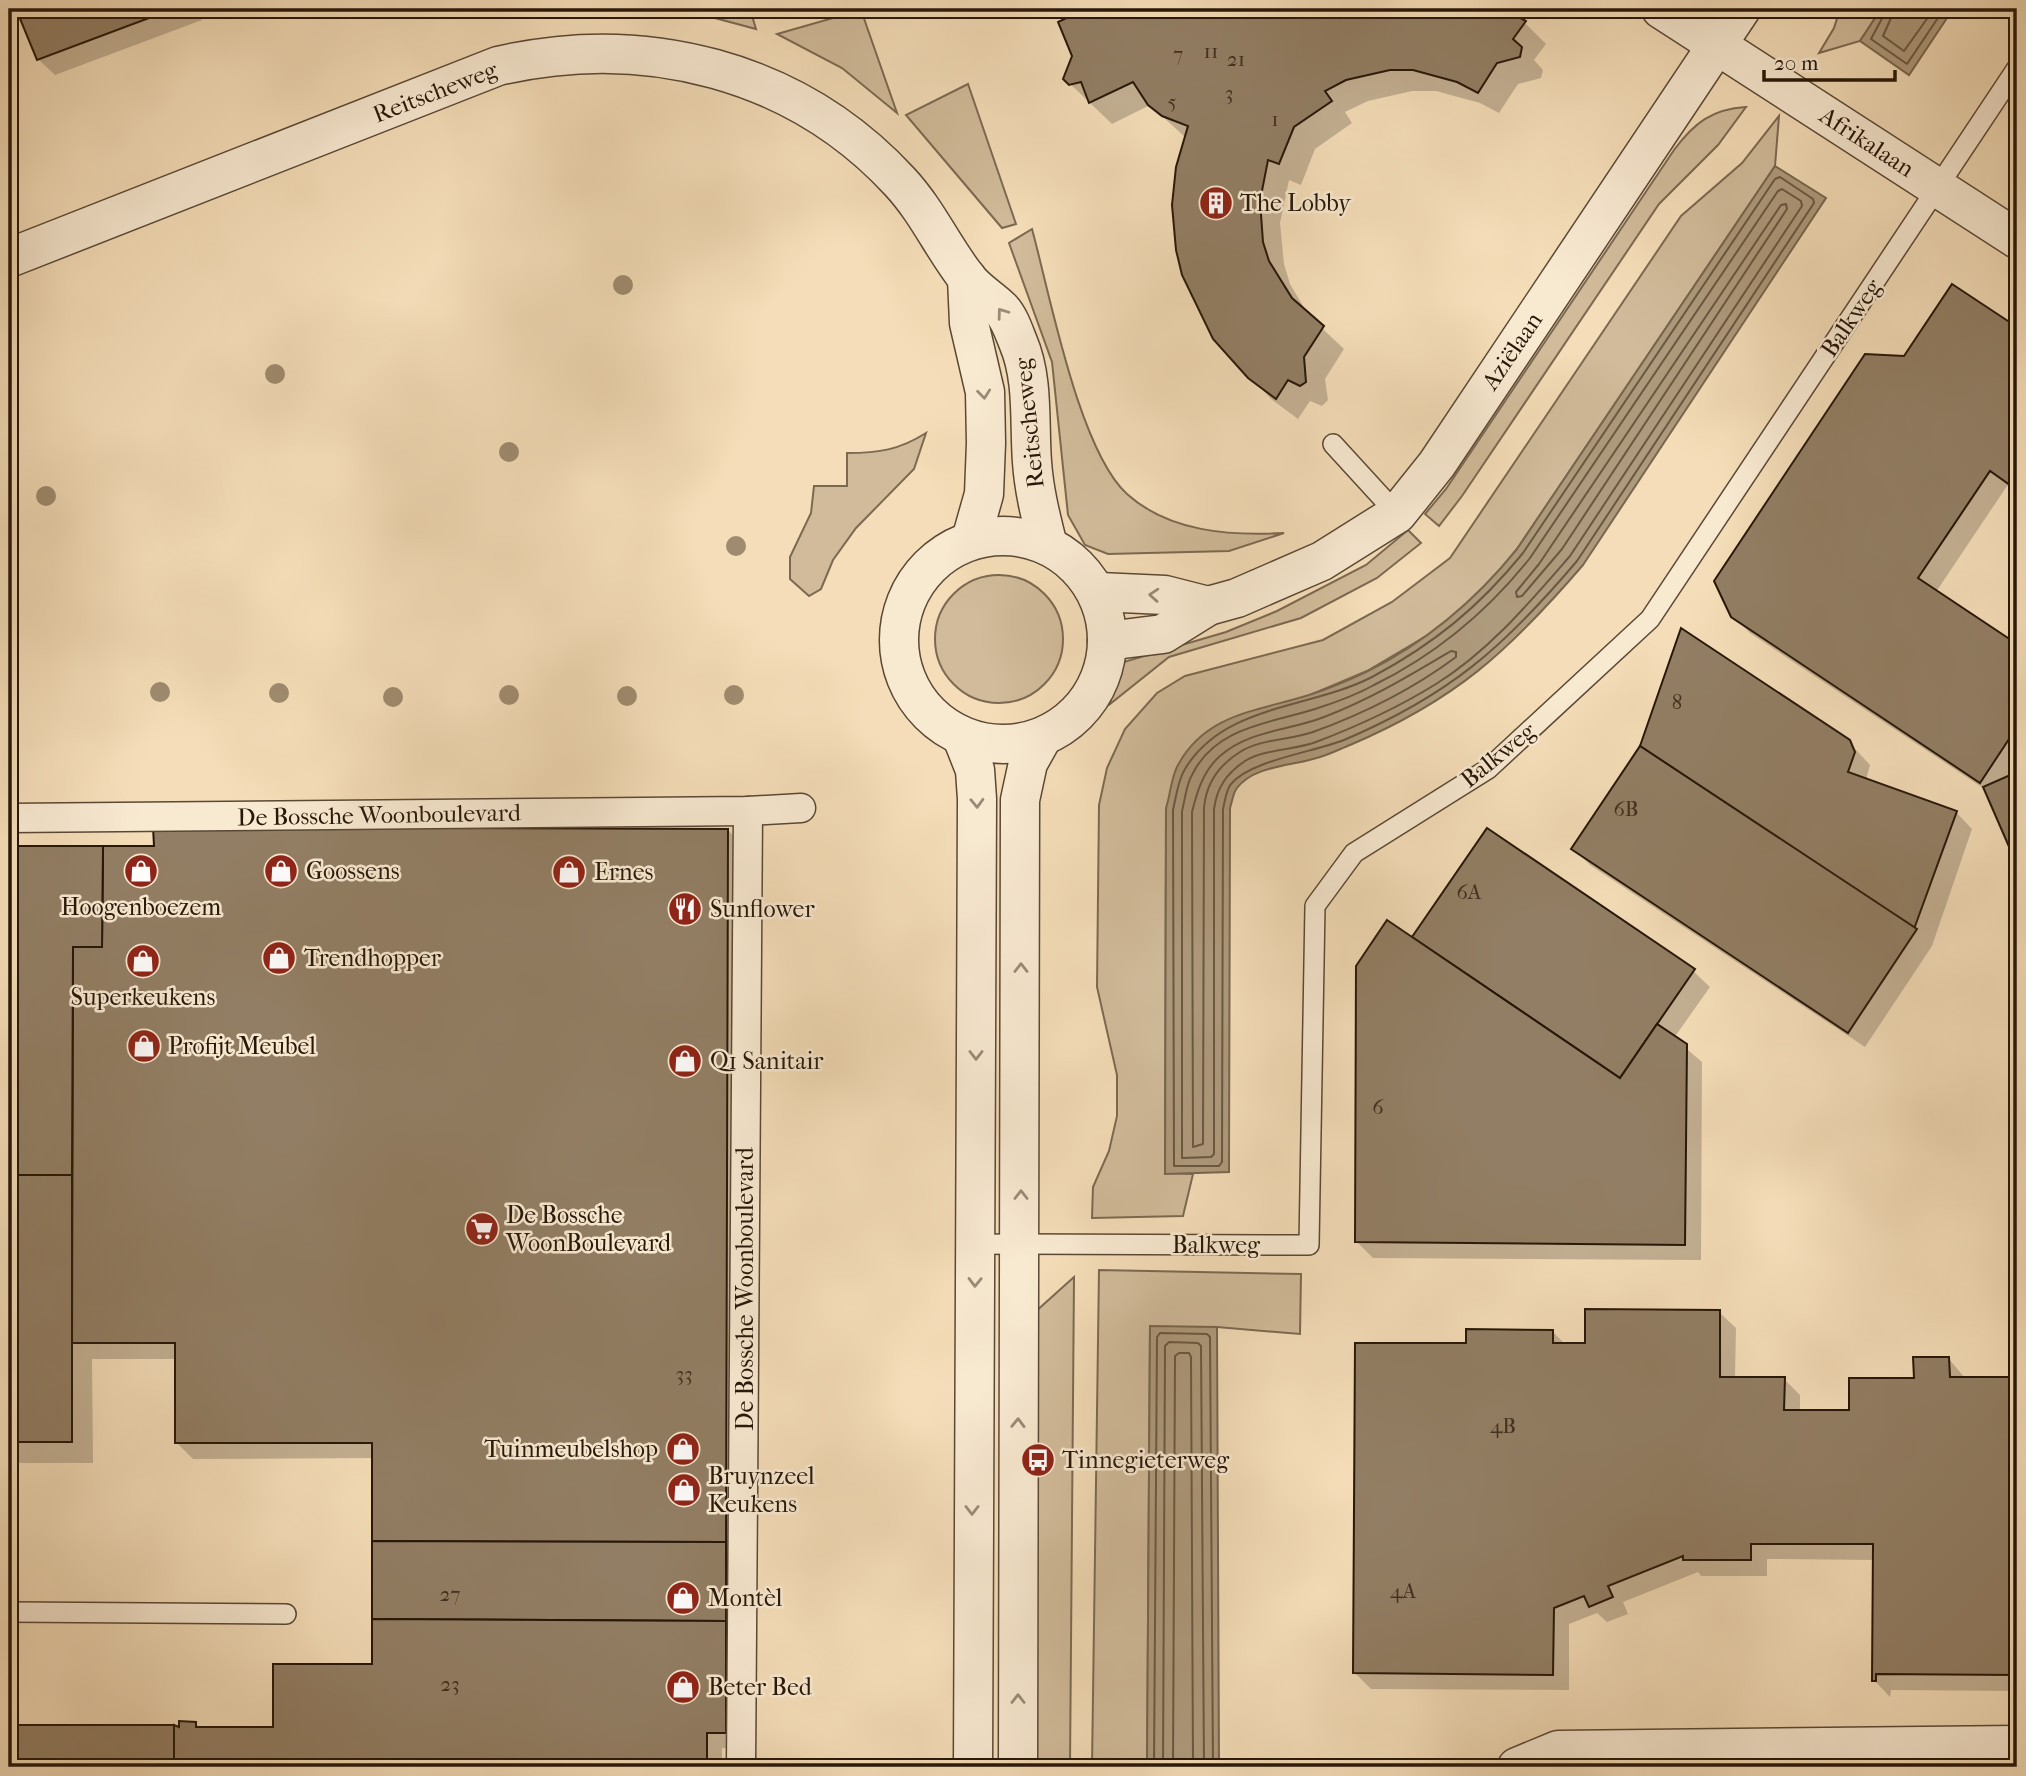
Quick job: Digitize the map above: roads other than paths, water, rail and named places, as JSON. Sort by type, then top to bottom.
[{"type":"street","name":"Afrikalaan","points":[[1661,9],[2017,239]]},
{"type":"street","name":"Aziëlaan","points":[[1107,641],[1163,634],[1208,606],[1237,598],[1322,561],[1397,514],[1437,464],[1741,9]]},
{"type":"street","name":"Reitscheweg","points":[[9,258],[476,72],[542,56],[623,52],[666,56],[733,74],[794,101],[833,124],[881,163],[913,196],[967,278],[1003,311],[1020,344],[1029,391],[1032,464],[1038,507],[1048,545]]},
{"type":"street","name":"Reitscheweg","points":[[967,278],[969,323],[985,392],[986,430],[984,494],[971,540]]},
{"type":"street","points":[[1010,536],[1048,545],[1069,559],[1099,592],[1107,641],[1098,683],[1084,706],[1065,724],[1042,738],[1002,744],[962,737],[943,727],[913,695],[904,675],[898,648],[904,604],[920,577],[943,555],[971,540],[1010,536]]},
{"type":"street","points":[[1099,592],[1166,595],[1208,606]]},
{"type":"street","points":[[962,737],[975,770],[977,799],[973,1767]]},
{"type":"street","points":[[1018,1767],[1020,800],[1028,763],[1042,738]]},
{"type":"street","name":"De Bossche Woonboulevard","points":[[9,818],[748,811],[801,808]]},
{"type":"street","name":"De Bossche Woonboulevard","points":[[741,1767],[748,811]]},
{"type":"street","points":[[1517,1767],[1558,1750],[2017,1745]]},
{"type":"lane","name":"Balkweg","points":[[975,1244],[1309,1245],[1315,906],[1354,853],[1489,769],[1650,619],[2017,68]]},
{"type":"lane","points":[[1333,444],[1397,514]]},
{"type":"lane","points":[[9,1612],[286,1614]]},
{"type":"water","points":[[1881,9],[1953,9],[1909,75],[1860,41]]},
{"type":"water","points":[[1775,166],[1826,198],[1583,565],[1505,648],[1451,691],[1387,728],[1324,756],[1264,770],[1244,780],[1236,790],[1230,808],[1229,1172],[1165,1174],[1166,808],[1177,767],[1189,749],[1219,724],[1254,710],[1319,692],[1366,672],[1430,634],[1484,586],[1517,549]]},
{"type":"water","points":[[1150,1326],[1217,1327],[1219,1767],[1147,1767]]},
{"type":"place","name":"The Lobby","points":[[1216,203]]},
{"type":"place","name":"Hoogenboezem","points":[[141,871]]},
{"type":"place","name":"Goossens","points":[[281,871]]},
{"type":"place","name":"Ernes","points":[[569,872]]},
{"type":"place","name":"Sunflower","points":[[685,909]]},
{"type":"place","name":"Trendhopper","points":[[279,958]]},
{"type":"place","name":"Superkeukens","points":[[143,961]]},
{"type":"place","name":"Profijt Meubel","points":[[144,1046]]},
{"type":"place","name":"Q1 Sanitair","points":[[685,1061]]},
{"type":"place","name":"De Bossche WoonBoulevard","points":[[482,1229]]},
{"type":"place","name":"Tuinmeubelshop","points":[[683,1449]]},
{"type":"place","name":"Tinnegieterweg","points":[[1038,1460]]},
{"type":"place","name":"Bruynzeel Keukens","points":[[684,1490]]},
{"type":"place","name":"Montèl","points":[[683,1598]]},
{"type":"place","name":"Beter Bed","points":[[683,1687]]}]
